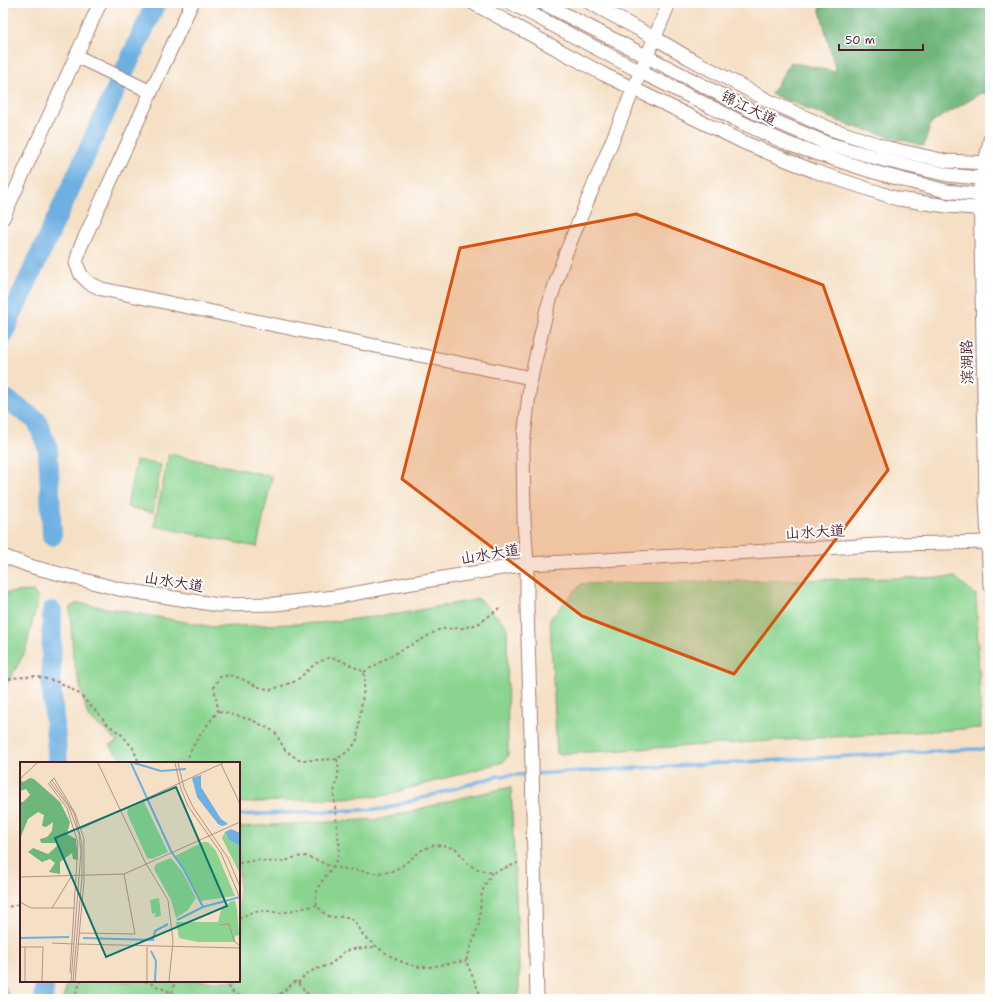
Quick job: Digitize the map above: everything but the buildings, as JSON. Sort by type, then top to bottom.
[{"type":"street","points":[[3,218],[100,3]]},
{"type":"street","points":[[192,3],[145,90],[80,248],[76,263],[81,275],[89,283],[102,289],[531,378]]},
{"type":"street","points":[[474,3],[603,74],[745,143],[814,171],[898,199],[946,206],[985,209]]},
{"type":"street","name":"锦江大道","points":[[511,3],[641,72],[747,125],[791,145],[874,172],[946,191],[985,195]]},
{"type":"street","name":"锦江大道","points":[[543,3],[756,113],[826,143],[940,174],[986,179]]},
{"type":"street","points":[[590,3],[769,101],[832,129],[888,148],[946,161],[988,163]]},
{"type":"street","points":[[537,999],[523,446],[531,378],[547,309],[565,255],[669,3]]},
{"type":"street","points":[[76,56],[145,90]]},
{"type":"street","name":"滨湖路","points":[[990,140],[986,179],[980,187],[985,195],[986,498],[990,585]]},
{"type":"street","name":"山水大道","points":[[3,556],[33,567],[119,589],[218,605],[275,604],[335,597],[527,564],[898,544],[989,542]]},
{"type":"path","points":[[364,672],[440,629],[463,628],[478,624],[500,608]]},
{"type":"path","points":[[187,762],[193,746],[218,711],[214,686],[220,677],[230,675],[270,690],[296,681],[314,664],[328,658],[338,659],[364,672]]},
{"type":"path","points":[[218,711],[252,720],[275,732],[285,750],[300,760],[337,759],[351,749],[357,740],[365,681],[364,672]]},
{"type":"path","points":[[3,681],[14,678],[35,676],[60,682],[78,693],[106,723],[122,734],[133,748],[139,762]]},
{"type":"path","points":[[337,759],[339,773],[334,794],[340,846],[338,856],[333,866],[319,885],[316,894],[316,902],[320,910],[333,917],[346,917],[351,919],[365,937],[398,961],[417,967],[428,967],[466,961]]},
{"type":"path","points":[[240,863],[256,860],[273,862],[285,861],[296,857],[306,856],[333,866],[375,873],[390,872],[402,866],[422,850],[434,845],[456,849],[469,865],[477,869],[492,872],[518,863]]},
{"type":"path","points":[[482,999],[466,961],[480,924],[482,892],[492,872]]},
{"type":"path","points":[[3,908],[20,904]]},
{"type":"path","points":[[240,918],[252,912],[281,913],[317,905]]},
{"type":"path","points":[[298,983],[306,974],[332,964],[344,952],[352,949],[377,946]]},
{"type":"path","points":[[271,999],[296,980],[308,994],[304,999]]},
{"type":"path","points":[[74,999],[81,982]]},
{"type":"path","points":[[148,982],[172,994]]},
{"type":"path","points":[[173,999],[172,994],[175,982]]},
{"type":"path","points":[[225,982],[228,988],[233,993],[250,999]]},
{"type":"path","points":[[278,995],[282,999]]},
{"type":"highlighted area","points":[[636,214],[823,285],[888,470],[734,674],[582,616],[402,479],[460,248]]},
{"type":"green space","points":[[818,3],[990,3],[990,95],[982,93],[931,123],[924,146],[851,126],[771,94],[791,62],[836,72]]},
{"type":"green space","points":[[169,454],[272,476],[257,547],[154,526]]},
{"type":"green space","points":[[136,460],[161,465],[153,512],[127,507]]},
{"type":"green space","points":[[955,577],[976,595],[981,728],[557,754],[550,619],[581,584]]},
{"type":"green space","points":[[33,591],[38,598],[25,652],[3,691],[3,593]]},
{"type":"green space","points":[[479,599],[507,626],[508,756],[503,762],[382,796],[240,803],[240,762],[122,762],[110,745],[118,741],[88,717],[73,657],[70,607],[78,603],[213,627],[319,623],[399,614]]},
{"type":"green space","points":[[511,787],[519,966],[519,999],[63,999],[68,982],[240,982],[240,827],[382,819],[456,799]]},
{"type":"green space","points":[[3,982],[7,991],[9,999],[3,999]]},
{"type":"waterway","points":[[3,334],[156,3]]},
{"type":"waterway","points":[[3,397],[37,421],[48,449],[52,536]]},
{"type":"waterway","points":[[52,611],[51,681],[58,762]]},
{"type":"waterway","points":[[240,815],[384,809],[498,776],[975,749],[990,750]]},
{"type":"waterway","points":[[43,999],[45,982]]}]
